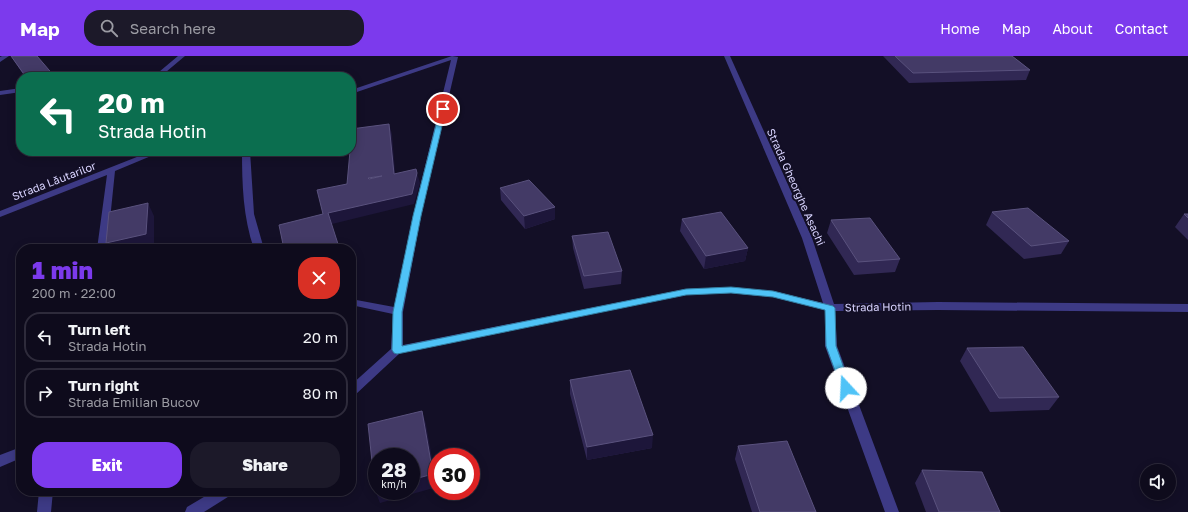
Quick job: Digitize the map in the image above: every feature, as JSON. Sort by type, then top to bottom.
[{"type":"street","points":[[0,60],[6,56]]},
{"type":"street","points":[[162,72],[182,56]]},
{"type":"street","name":"Strada Gheorghe Asachi","points":[[727,56],[807,238],[830,308],[831,346],[892,512]]},
{"type":"street","points":[[356,90],[455,57]]},
{"type":"street","points":[[356,387],[397,350],[398,312],[417,216],[455,57]]},
{"type":"street","points":[[0,93],[16,91]]},
{"type":"street","name":"Strada Lăutarilor","points":[[0,214],[148,156]]},
{"type":"street","points":[[246,156],[246,188],[256,244]]},
{"type":"street","points":[[103,244],[111,171]]},
{"type":"street","name":"Strada Hotin","points":[[397,350],[686,292],[731,290],[773,294],[830,308],[938,306],[1188,308]]},
{"type":"street","points":[[356,303],[398,312]]},
{"type":"street","points":[[0,461],[16,454]]},
{"type":"street","points":[[44,512],[46,496]]},
{"type":"street","points":[[192,512],[218,496]]},
{"type":"building","points":[[11,56],[37,56],[51,72],[22,72]]},
{"type":"building","points":[[895,56],[1012,56],[1030,70],[913,73]]},
{"type":"building","points":[[389,124],[394,174],[416,169],[417,173],[412,194],[328,213],[338,244],[283,244],[279,225],[323,214],[317,190],[347,184],[350,156],[356,156],[356,128]]},
{"type":"building","points":[[529,180],[555,207],[524,216],[500,188]]},
{"type":"building","points":[[148,203],[146,234],[106,243],[109,212]]},
{"type":"building","points":[[1028,208],[1069,241],[1031,246],[992,212]]},
{"type":"building","points":[[721,212],[748,248],[706,256],[682,219]]},
{"type":"building","points":[[870,218],[900,259],[858,262],[831,220]]},
{"type":"building","points":[[608,232],[622,271],[584,276],[572,236]]},
{"type":"building","points":[[1023,347],[1059,397],[999,398],[967,348]]},
{"type":"building","points":[[630,370],[653,435],[587,447],[570,380]]},
{"type":"building","points":[[422,411],[428,448],[428,475],[420,478],[420,448],[371,448],[368,424]]},
{"type":"building","points":[[787,441],[816,512],[760,512],[738,446]]},
{"type":"building","points":[[922,470],[982,472],[1000,512],[939,512]]},
{"type":"route","points":[[443,109],[417,216],[398,312],[397,350],[686,292],[731,290],[773,294],[830,308],[831,346],[846,388]]}]
